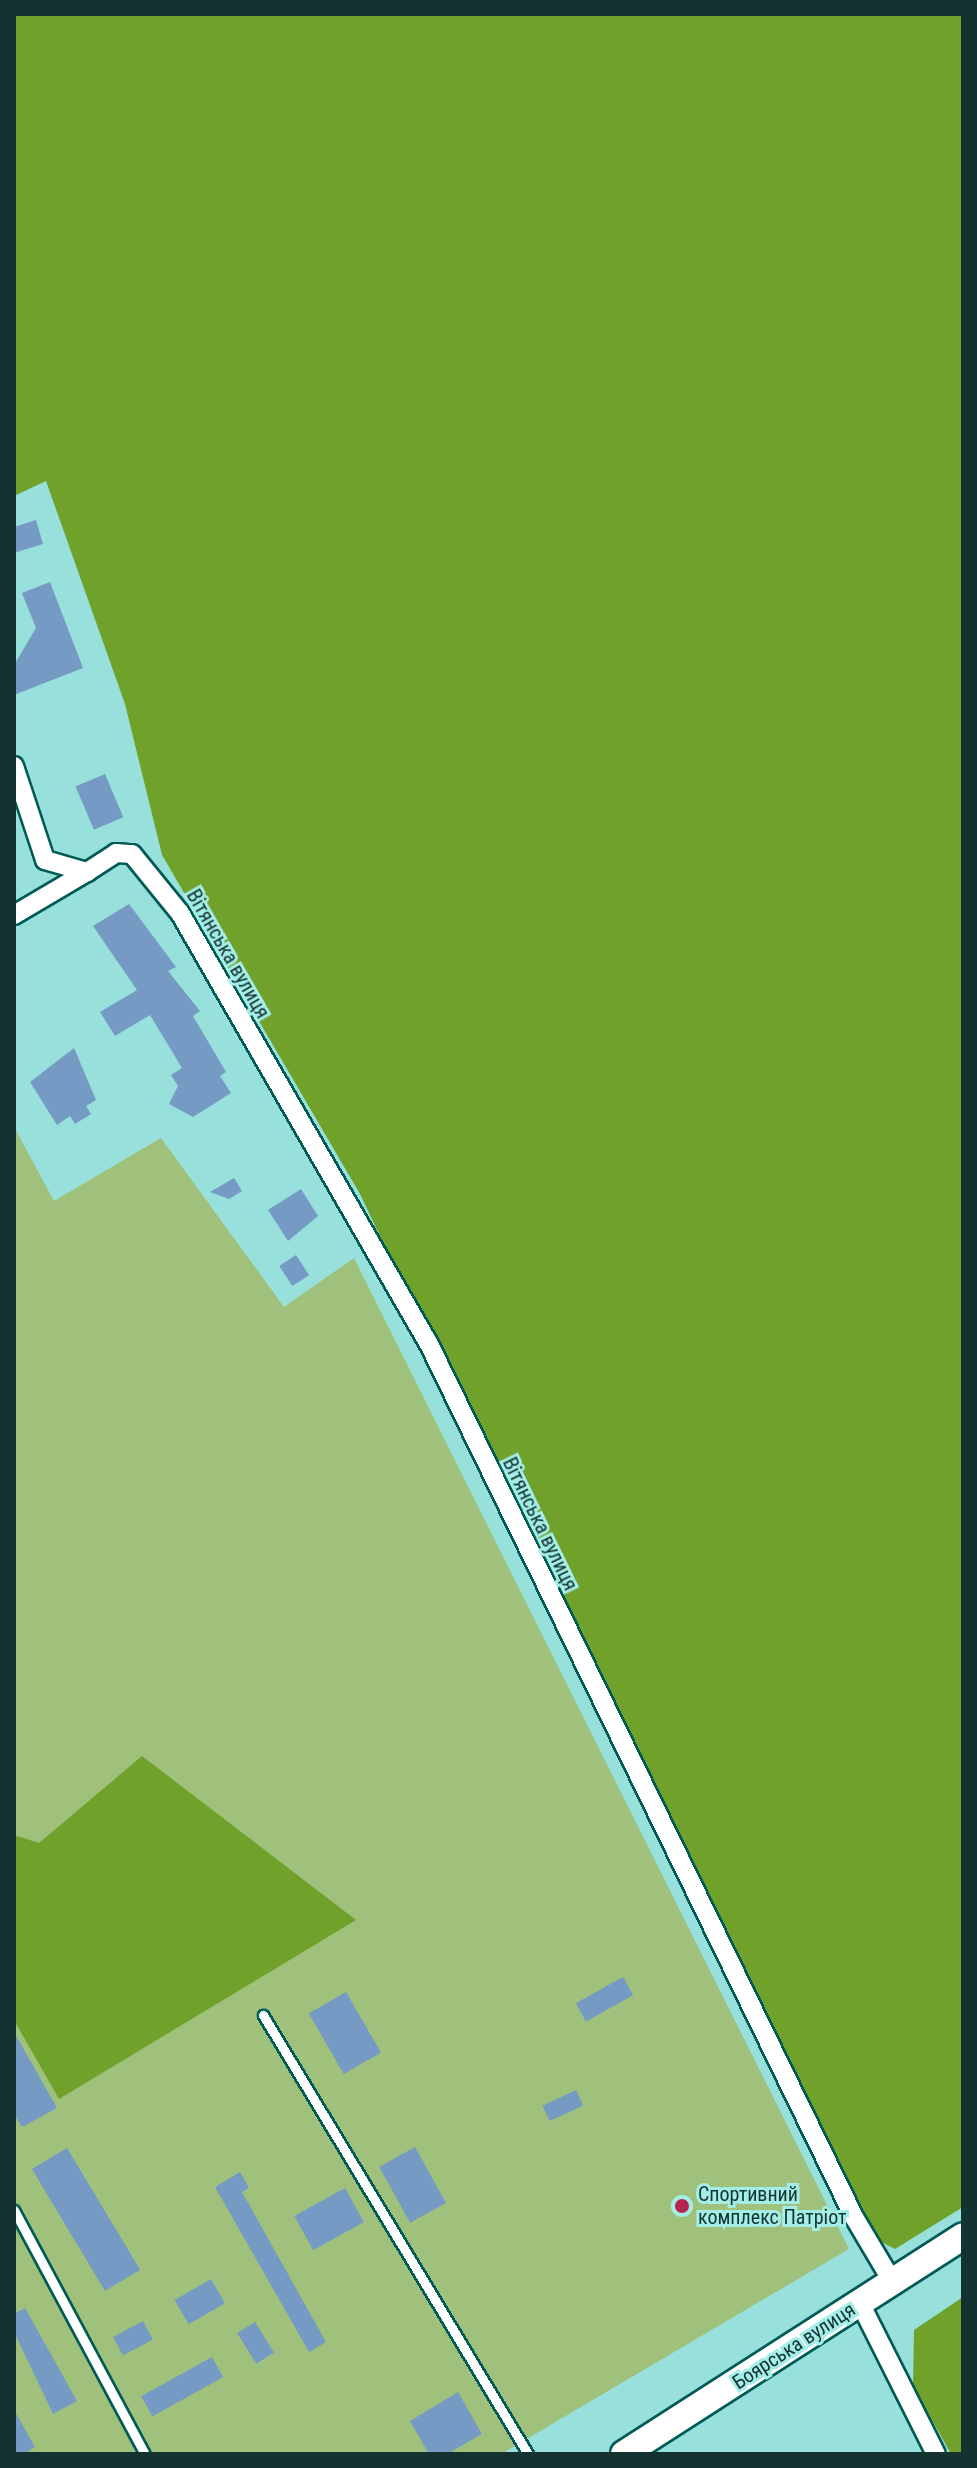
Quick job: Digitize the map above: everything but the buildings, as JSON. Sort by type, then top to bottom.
[{"type":"street","points":[[14,766],[45,860],[87,872]]},
{"type":"street","name":"Вітянська вулиця","points":[[14,915],[116,853],[147,864],[428,1342],[854,2217],[892,2281]]},
{"type":"street","name":"Боярська вулиця","points":[[624,2454],[963,2236]]},
{"type":"street","points":[[860,2303],[936,2454]]},
{"type":"lane","points":[[263,2015],[528,2454]]},
{"type":"lane","points":[[14,2210],[145,2454]]},
{"type":"green space","points":[[14,14],[963,14],[963,2207],[895,2249],[851,2227],[360,1194],[162,855],[125,704],[46,481],[14,496]]},
{"type":"green space","points":[[14,1127],[54,1201],[161,1138],[284,1307],[354,1258],[849,2249],[501,2454],[14,2454]]},
{"type":"green space","points":[[142,1756],[356,1920],[59,2099],[14,2020],[14,1835],[39,1843]]},
{"type":"green space","points":[[963,2297],[963,2454],[951,2454],[913,2386],[914,2330]]},
{"type":"place","name":"Спортивний комплекс Патріот","points":[[682,2206]]}]
